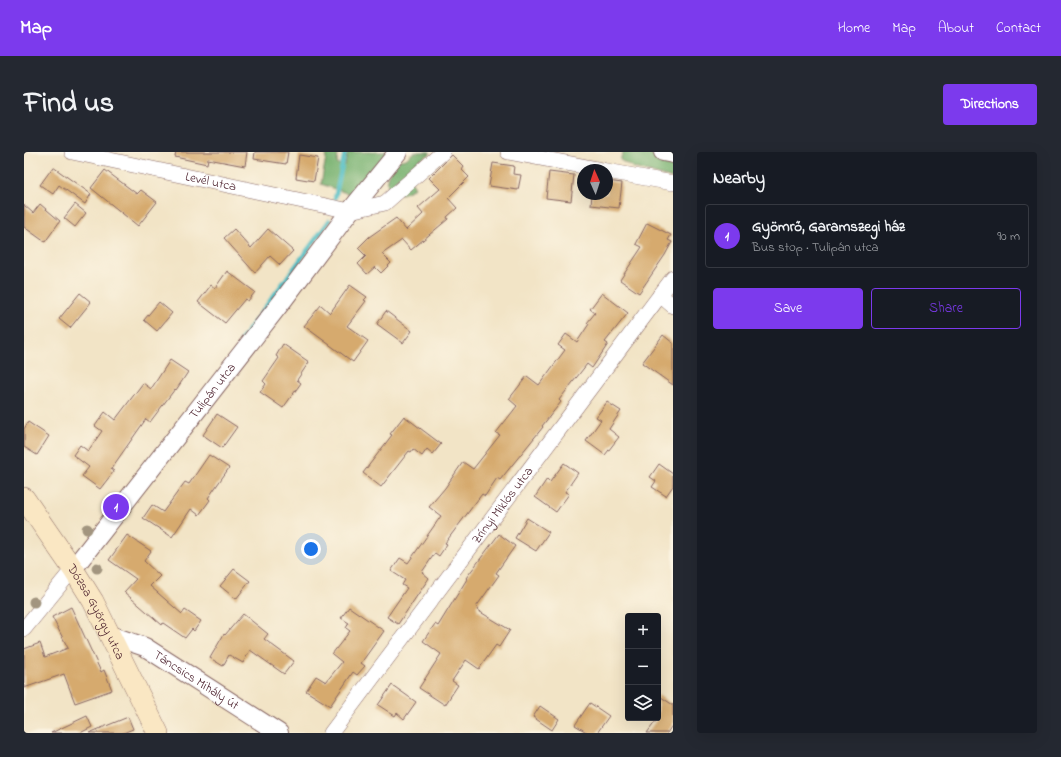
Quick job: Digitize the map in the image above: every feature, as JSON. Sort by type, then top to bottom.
[{"type":"main road","name":"Dózsa György utca","points":[[24,498],[93,601],[158,733]]},
{"type":"street","name":"Levél utca","points":[[72,152],[350,211]]},
{"type":"street","name":"Tulipán utca","points":[[24,629],[73,569],[284,299],[350,211],[398,152]]},
{"type":"street","points":[[350,211],[384,202],[443,152]]},
{"type":"street","points":[[508,152],[577,165]]},
{"type":"street","points":[[663,152],[673,154]]},
{"type":"street","points":[[613,172],[673,183]]},
{"type":"street","name":"Zrínyi Miklós utca","points":[[331,733],[673,278]]},
{"type":"street","points":[[660,295],[673,306]]},
{"type":"street","name":"Táncsics Mihály út","points":[[110,635],[145,647],[279,733]]},
{"type":"green space","points":[[327,152],[338,152],[337,164],[345,165],[348,152],[392,152],[352,195],[321,184]]},
{"type":"green space","points":[[414,152],[430,152],[430,154],[419,160],[407,175],[415,188],[402,194],[388,190],[387,177],[396,161],[406,159]]},
{"type":"green space","points":[[623,152],[644,152],[673,158],[673,179],[634,168],[620,160]]},
{"type":"building","points":[[176,152],[247,152],[245,166],[208,159],[207,164],[175,157]]},
{"type":"building","points":[[255,152],[288,152],[286,164],[254,159]]},
{"type":"building","points":[[299,155],[318,158],[314,181],[296,178]]},
{"type":"building","points":[[452,155],[464,167],[462,170],[469,177],[448,198],[457,208],[447,217],[448,219],[411,250],[402,240],[382,254],[391,263],[381,273],[375,267],[367,274],[358,264],[366,256],[358,248],[369,237],[396,218],[406,230],[423,214],[418,208],[440,189],[429,178]]},
{"type":"building","points":[[493,163],[514,166],[513,174],[521,175],[518,190],[489,186]]},
{"type":"building","points":[[53,167],[91,194],[85,204],[59,185],[53,194],[40,185]]},
{"type":"building","points":[[105,170],[137,194],[141,190],[157,202],[138,226],[91,188]]},
{"type":"building","points":[[549,172],[574,175],[571,201],[546,198]]},
{"type":"building","points":[[613,182],[622,183],[619,208],[591,205],[591,200],[613,200]]},
{"type":"building","points":[[40,204],[60,221],[45,242],[24,227],[24,205],[33,213]]},
{"type":"building","points":[[75,204],[86,213],[75,227],[64,218]]},
{"type":"building","points":[[647,223],[671,235],[668,240],[672,242],[639,293],[620,280],[642,247],[636,244]]},
{"type":"building","points":[[234,229],[251,248],[268,229],[293,251],[280,265],[270,256],[255,273],[224,238]]},
{"type":"building","points":[[227,271],[255,292],[248,301],[245,299],[225,323],[198,302],[211,285],[215,288]]},
{"type":"building","points":[[350,285],[367,297],[364,300],[366,301],[347,326],[368,341],[353,362],[304,326],[321,305],[330,313]]},
{"type":"building","points":[[80,293],[91,302],[70,328],[59,319]]},
{"type":"building","points":[[602,293],[628,313],[605,342],[608,344],[592,368],[587,364],[559,400],[561,402],[542,426],[543,427],[500,480],[497,478],[485,496],[482,494],[445,543],[447,544],[439,556],[435,553],[422,572],[429,578],[398,624],[387,617],[407,588],[402,585],[405,580],[391,571],[400,558],[408,563],[441,516],[429,507],[445,488],[463,462],[473,469],[500,435],[496,433],[517,406],[509,399],[527,376],[539,385],[565,350],[558,345],[566,334],[577,342],[589,324],[587,323],[595,313],[590,309]]},
{"type":"building","points":[[159,302],[172,313],[157,331],[144,320]]},
{"type":"building","points":[[386,311],[412,331],[403,343],[377,324]]},
{"type":"building","points":[[663,335],[673,343],[673,385],[642,363]]},
{"type":"building","points":[[283,344],[309,362],[297,380],[301,383],[283,408],[260,392],[266,384],[263,381],[279,358],[276,356]]},
{"type":"building","points":[[170,360],[188,372],[176,390],[175,389],[150,422],[146,419],[111,469],[114,471],[100,489],[82,476],[89,467],[73,455],[80,445],[88,451],[102,431],[95,426],[105,412],[115,420],[143,383],[151,389]]},
{"type":"building","points":[[607,402],[621,411],[609,429],[619,437],[605,455],[586,441],[601,420],[596,417]]},
{"type":"building","points":[[217,414],[237,427],[222,448],[203,435]]},
{"type":"building","points":[[404,416],[441,444],[433,454],[427,449],[422,456],[413,449],[411,452],[409,451],[381,487],[363,473],[392,435],[390,434]]},
{"type":"building","points":[[28,422],[49,436],[37,455],[24,447],[24,429]]},
{"type":"building","points":[[209,455],[229,468],[208,498],[210,500],[199,515],[191,509],[172,537],[143,518],[152,505],[163,512],[185,482],[189,484]]},
{"type":"building","points":[[564,463],[578,473],[565,492],[569,494],[556,512],[535,497],[547,479],[550,482]]},
{"type":"building","points":[[659,464],[673,474],[673,486],[666,496],[652,487],[656,481],[650,477]]},
{"type":"building","points":[[527,518],[549,532],[536,551],[515,538]]},
{"type":"building","points":[[499,534],[515,546],[496,573],[499,575],[476,607],[478,608],[477,610],[510,630],[499,647],[496,645],[479,669],[466,660],[452,681],[458,685],[445,705],[419,688],[441,654],[423,641],[435,624],[438,626],[467,579],[466,578]]},
{"type":"building","points":[[127,535],[151,551],[144,561],[160,576],[150,586],[182,614],[185,610],[201,621],[194,631],[192,629],[185,638],[163,623],[162,625],[124,592],[136,579],[109,560]]},
{"type":"building","points":[[234,569],[250,581],[236,599],[220,586]]},
{"type":"building","points":[[71,607],[101,672],[104,670],[112,690],[75,703],[64,674],[24,688],[24,649],[40,643],[45,657],[68,648],[52,617]]},
{"type":"building","points":[[349,607],[384,631],[361,663],[365,666],[357,675],[353,672],[330,706],[306,691],[316,676],[326,682],[342,662],[332,654],[350,631],[346,628],[349,623],[341,618]]},
{"type":"building","points":[[243,614],[268,634],[264,639],[294,661],[284,674],[250,650],[243,663],[229,655],[223,666],[210,658],[224,634],[225,635]]},
{"type":"building","points":[[392,685],[416,702],[404,719],[397,713],[395,716],[378,705]]},
{"type":"building","points":[[661,697],[673,705],[673,724],[667,733],[647,733],[656,721],[661,721]]},
{"type":"building","points":[[590,703],[609,716],[597,733],[588,733],[575,725]]},
{"type":"building","points":[[540,706],[559,719],[552,730],[533,717]]},
{"type":"building","points":[[87,716],[92,727],[80,733],[51,733]]},
{"type":"building","points":[[128,717],[133,729],[123,733],[89,733]]},
{"type":"waterway","points":[[335,198],[345,152]]},
{"type":"waterway","points":[[241,340],[329,221]]},
{"type":"place","name":"Gyömrő, Garamszegi ház","points":[[116,507]]}]
